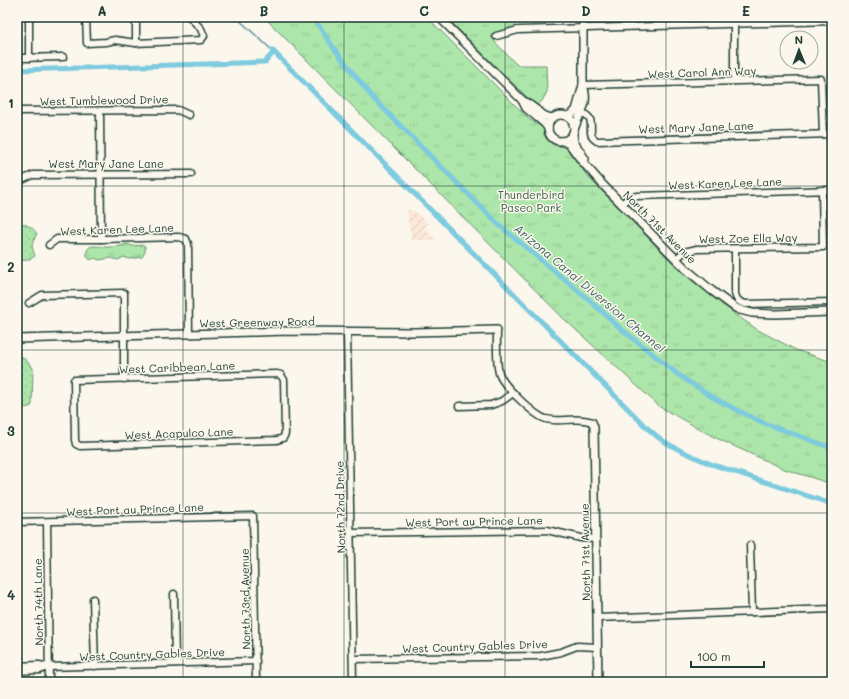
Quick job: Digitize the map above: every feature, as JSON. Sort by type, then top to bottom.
[{"type":"street","points":[[29,17],[29,58]]},
{"type":"street","points":[[86,17],[87,43],[115,40],[136,43],[201,40],[204,36],[201,29],[190,17]]},
{"type":"street","points":[[136,17],[136,43]]},
{"type":"street","points":[[439,17],[522,100],[545,116],[552,118],[560,115],[568,116],[576,110],[583,85],[582,17]]},
{"type":"street","points":[[496,36],[518,30],[832,21]]},
{"type":"street","points":[[734,24],[734,80]]},
{"type":"street","points":[[17,58],[63,57]]},
{"type":"street","name":"West Carol Ann Way","points":[[583,85],[821,79],[823,134]]},
{"type":"street","points":[[563,141],[569,139],[582,112],[586,93],[583,85]]},
{"type":"street","points":[[522,100],[526,108],[548,128]]},
{"type":"street","name":"West Tumblewood Drive","points":[[17,111],[178,110],[189,115]]},
{"type":"street","points":[[100,111],[101,239]]},
{"type":"street","name":"West Mary Jane Lane","points":[[582,112],[590,120],[591,135],[593,139],[597,141],[832,134]]},
{"type":"street","name":"North 71st Avenue","points":[[568,116],[572,121],[574,142],[585,158],[589,169]]},
{"type":"street","points":[[548,128],[552,118]]},
{"type":"street","name":"North 71st Avenue","points":[[548,128],[551,137],[554,140],[563,141],[570,145],[589,169],[622,205],[676,259],[725,301],[740,310],[760,314],[832,312]]},
{"type":"street","name":"West Mary Jane Lane","points":[[22,180],[33,175],[191,174]]},
{"type":"street","name":"West Zoe Ella Way","points":[[676,259],[688,250],[697,249],[823,246],[822,190]]},
{"type":"street","name":"West Karen Lee Lane","points":[[622,205],[630,196],[832,190]]},
{"type":"street","name":"West Karen Lee Lane","points":[[48,245],[57,239],[186,239],[188,244],[189,334]]},
{"type":"street","points":[[735,249],[735,294],[738,302],[746,304],[832,302]]},
{"type":"street","points":[[29,303],[42,295],[124,293],[124,379]]},
{"type":"street","points":[[497,330],[499,373],[502,381],[513,393],[538,416],[545,419],[583,419],[592,422]]},
{"type":"street","name":"West Greenway Road","points":[[17,340],[287,331],[418,332],[497,330]]},
{"type":"street","name":"North 72nd Drive","points":[[347,332],[353,682]]},
{"type":"street","name":"West Caribbean Lane","points":[[76,444],[74,380],[277,374],[281,375],[284,380],[285,434],[283,438]]},
{"type":"street","points":[[460,406],[491,405],[502,401],[513,393]]},
{"type":"street","name":"North 71st Avenue","points":[[592,422],[594,427],[598,682]]},
{"type":"street","name":"West Acapulco Lane","points":[[76,444],[80,446],[88,446],[277,440],[283,438]]},
{"type":"street","name":"West Port au Prince Lane","points":[[17,522],[253,516]]},
{"type":"street","name":"North 73rd Avenue","points":[[253,516],[256,682]]},
{"type":"street","name":"North 74th Lane","points":[[47,522],[49,682]]},
{"type":"street","name":"West Port au Prince Lane","points":[[351,534],[547,530],[580,538],[596,539]]},
{"type":"street","points":[[750,545],[752,612]]},
{"type":"street","points":[[174,594],[175,663]]},
{"type":"street","points":[[93,599],[95,666]]},
{"type":"street","points":[[597,618],[832,609]]},
{"type":"street","name":"West Country Gables Drive","points":[[353,659],[541,656],[561,652],[577,646],[597,647]]},
{"type":"street","name":"West Country Gables Drive","points":[[17,666],[39,665],[48,667],[256,661]]},
{"type":"street","name":"West Country Gables Drive","points":[[17,671],[40,670],[48,667]]},
{"type":"shaded area","points":[[408,210],[416,212],[428,224],[424,228],[436,240],[411,240],[411,230],[408,224]]},
{"type":"green space","name":"Thunderbird Paseo Park","points":[[264,17],[427,17],[529,119],[543,128],[546,139],[552,144],[567,148],[588,177],[691,280],[758,330],[796,350],[832,362],[832,484],[784,469],[714,437],[660,407],[563,318]]},
{"type":"green space","points":[[446,17],[515,17],[515,28],[491,34],[495,42],[517,65],[546,65],[547,92],[542,101],[536,106]]},
{"type":"green space","points":[[17,223],[28,226],[37,234],[32,245],[35,256],[31,259],[17,259]]},
{"type":"green space","points":[[127,244],[133,246],[145,246],[145,252],[142,257],[129,259],[124,257],[118,260],[111,258],[99,260],[95,258],[90,260],[87,256],[88,249],[92,246],[116,247]]},
{"type":"green space","points":[[17,356],[23,357],[33,368],[32,405],[26,408],[17,407]]},
{"type":"waterway","points":[[236,17],[272,50]]},
{"type":"waterway","name":"Arizona Canal Diversion Channel","points":[[313,17],[333,47],[371,96],[499,225],[620,328],[680,376],[712,397],[764,423],[832,448]]},
{"type":"waterway","points":[[272,50],[645,426],[658,437],[668,444],[711,464],[832,504]]},
{"type":"waterway","points":[[17,70],[265,62],[274,52]]}]
